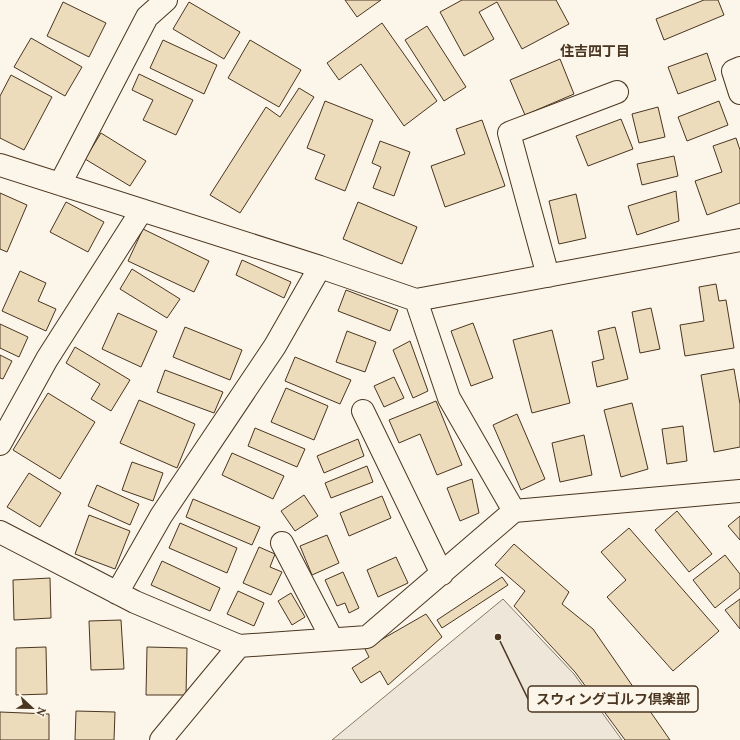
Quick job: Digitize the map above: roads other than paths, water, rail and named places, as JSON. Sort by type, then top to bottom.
[{"type":"street","points":[[60,184],[147,16],[166,0]]},
{"type":"street","points":[[740,68],[733,71],[740,93]]},
{"type":"street","points":[[548,276],[509,133],[617,92]]},
{"type":"street","points":[[0,165],[320,267],[416,300],[740,240]]},
{"type":"street","points":[[0,444],[47,359],[142,210]]},
{"type":"street","points":[[117,593],[161,516],[275,346],[320,267]]},
{"type":"street","points":[[416,300],[449,398],[514,511]]},
{"type":"street","points":[[363,411],[442,574]]},
{"type":"street","points":[[0,532],[134,602],[239,646],[367,637],[514,511],[740,491]]},
{"type":"street","points":[[282,543],[332,639]]},
{"type":"street","points":[[162,740],[239,646]]},
{"type":"place","name":"スウィングゴルフ倶楽部","points":[[498,637]]},
{"type":"district","name":"住吉四丁目","points":[[595,51]]}]
